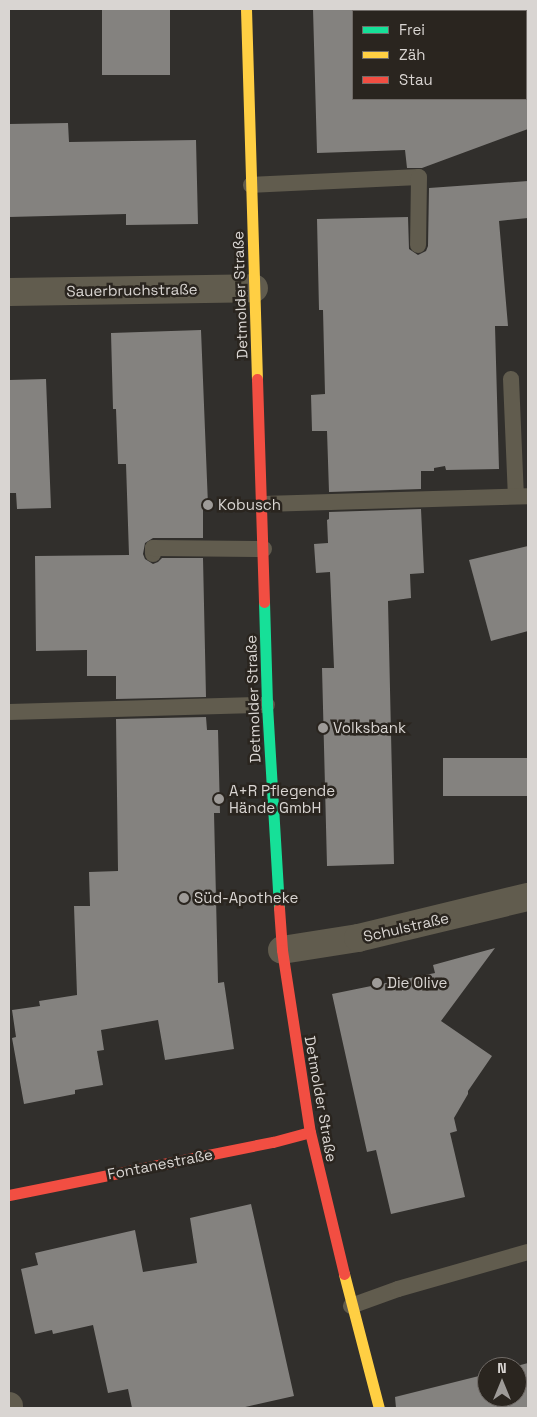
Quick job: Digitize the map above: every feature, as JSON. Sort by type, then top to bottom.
[{"type":"main road","name":"Detmolder Straße","points":[[246,9],[264,549],[267,705],[282,950],[310,1132],[351,1306],[380,1408]]},
{"type":"main road","name":"Fontanestraße","points":[[9,1195],[273,1142],[310,1132]]},
{"type":"street","name":"Sauerbruchstraße","points":[[9,292],[254,288]]},
{"type":"street","name":"Schulstraße","points":[[282,950],[358,938],[528,897]]},
{"type":"lane","points":[[252,185],[419,177],[418,245]]},
{"type":"lane","points":[[262,504],[522,496],[511,379]]},
{"type":"lane","points":[[153,554],[153,548],[264,549]]},
{"type":"lane","points":[[9,712],[267,705]]},
{"type":"lane","points":[[351,1306],[398,1290],[528,1252]]},
{"type":"building","points":[[102,9],[170,9],[170,75],[102,75]]},
{"type":"building","points":[[313,9],[353,9],[352,100],[528,99],[528,129],[422,168],[407,168],[405,150],[317,153]]},
{"type":"building","points":[[68,123],[69,142],[196,140],[198,224],[126,225],[126,214],[9,217],[9,124]]},
{"type":"building","points":[[528,181],[528,218],[499,221],[508,326],[495,326],[499,469],[446,470],[445,466],[434,468],[434,471],[421,471],[421,489],[329,492],[327,431],[312,431],[311,395],[325,394],[323,310],[319,310],[317,219],[408,217],[409,249],[418,255],[426,251],[428,246],[429,188]]},
{"type":"building","points":[[201,330],[208,505],[203,506],[203,538],[153,538],[145,543],[143,554],[145,559],[153,564],[162,558],[203,558],[206,697],[116,699],[116,676],[87,676],[87,650],[36,651],[35,556],[129,555],[126,464],[118,464],[116,409],[113,409],[111,333]]},
{"type":"building","points":[[46,379],[51,508],[17,509],[16,493],[9,493],[9,380]]},
{"type":"building","points":[[421,509],[424,573],[410,574],[411,598],[388,601],[394,864],[327,866],[322,668],[334,668],[330,572],[316,573],[314,544],[328,543],[327,520],[329,519],[329,512]]},
{"type":"building","points":[[528,546],[528,631],[491,641],[469,560]]},
{"type":"building","points":[[206,717],[207,730],[218,730],[220,813],[214,813],[218,983],[224,982],[234,1049],[165,1060],[158,1020],[101,1030],[104,1050],[97,1051],[103,1085],[75,1090],[75,1094],[24,1104],[12,1038],[16,1037],[12,1010],[40,1006],[39,1001],[77,995],[74,906],[90,906],[89,872],[118,871],[116,719]]},
{"type":"building","points":[[443,758],[528,758],[528,796],[443,796]]},
{"type":"building","points":[[495,948],[441,1021],[492,1056],[468,1091],[454,1118],[457,1131],[450,1133],[465,1197],[391,1214],[376,1150],[367,1152],[332,994],[435,973],[433,965]]},
{"type":"building","points":[[251,1204],[294,1396],[241,1408],[132,1408],[128,1389],[108,1393],[93,1325],[53,1334],[52,1330],[35,1334],[21,1269],[38,1265],[35,1253],[135,1230],[143,1272],[197,1263],[190,1218]]},
{"type":"building","points":[[527,1363],[528,1408],[396,1408],[395,1397],[477,1376],[477,1407],[527,1407]]},
{"type":"traffic: fast","points":[[264,602],[267,705],[279,908]]},
{"type":"traffic: slow","points":[[246,9],[257,379]]},
{"type":"traffic: slow","points":[[344,1274],[379,1408]]},
{"type":"traffic: jam","points":[[257,379],[264,602]]},
{"type":"traffic: jam","points":[[279,908],[282,950],[310,1132],[344,1274]]},
{"type":"traffic: jam","points":[[9,1195],[273,1142],[310,1132]]},
{"type":"place","name":"Kobusch","points":[[208,505]]},
{"type":"place","name":"Volksbank","points":[[323,728]]},
{"type":"place","name":"A+R Pflegende Hände GmbH","points":[[219,799]]},
{"type":"place","name":"Süd-Apotheke","points":[[184,898]]},
{"type":"place","name":"Die Olive","points":[[377,983]]}]
